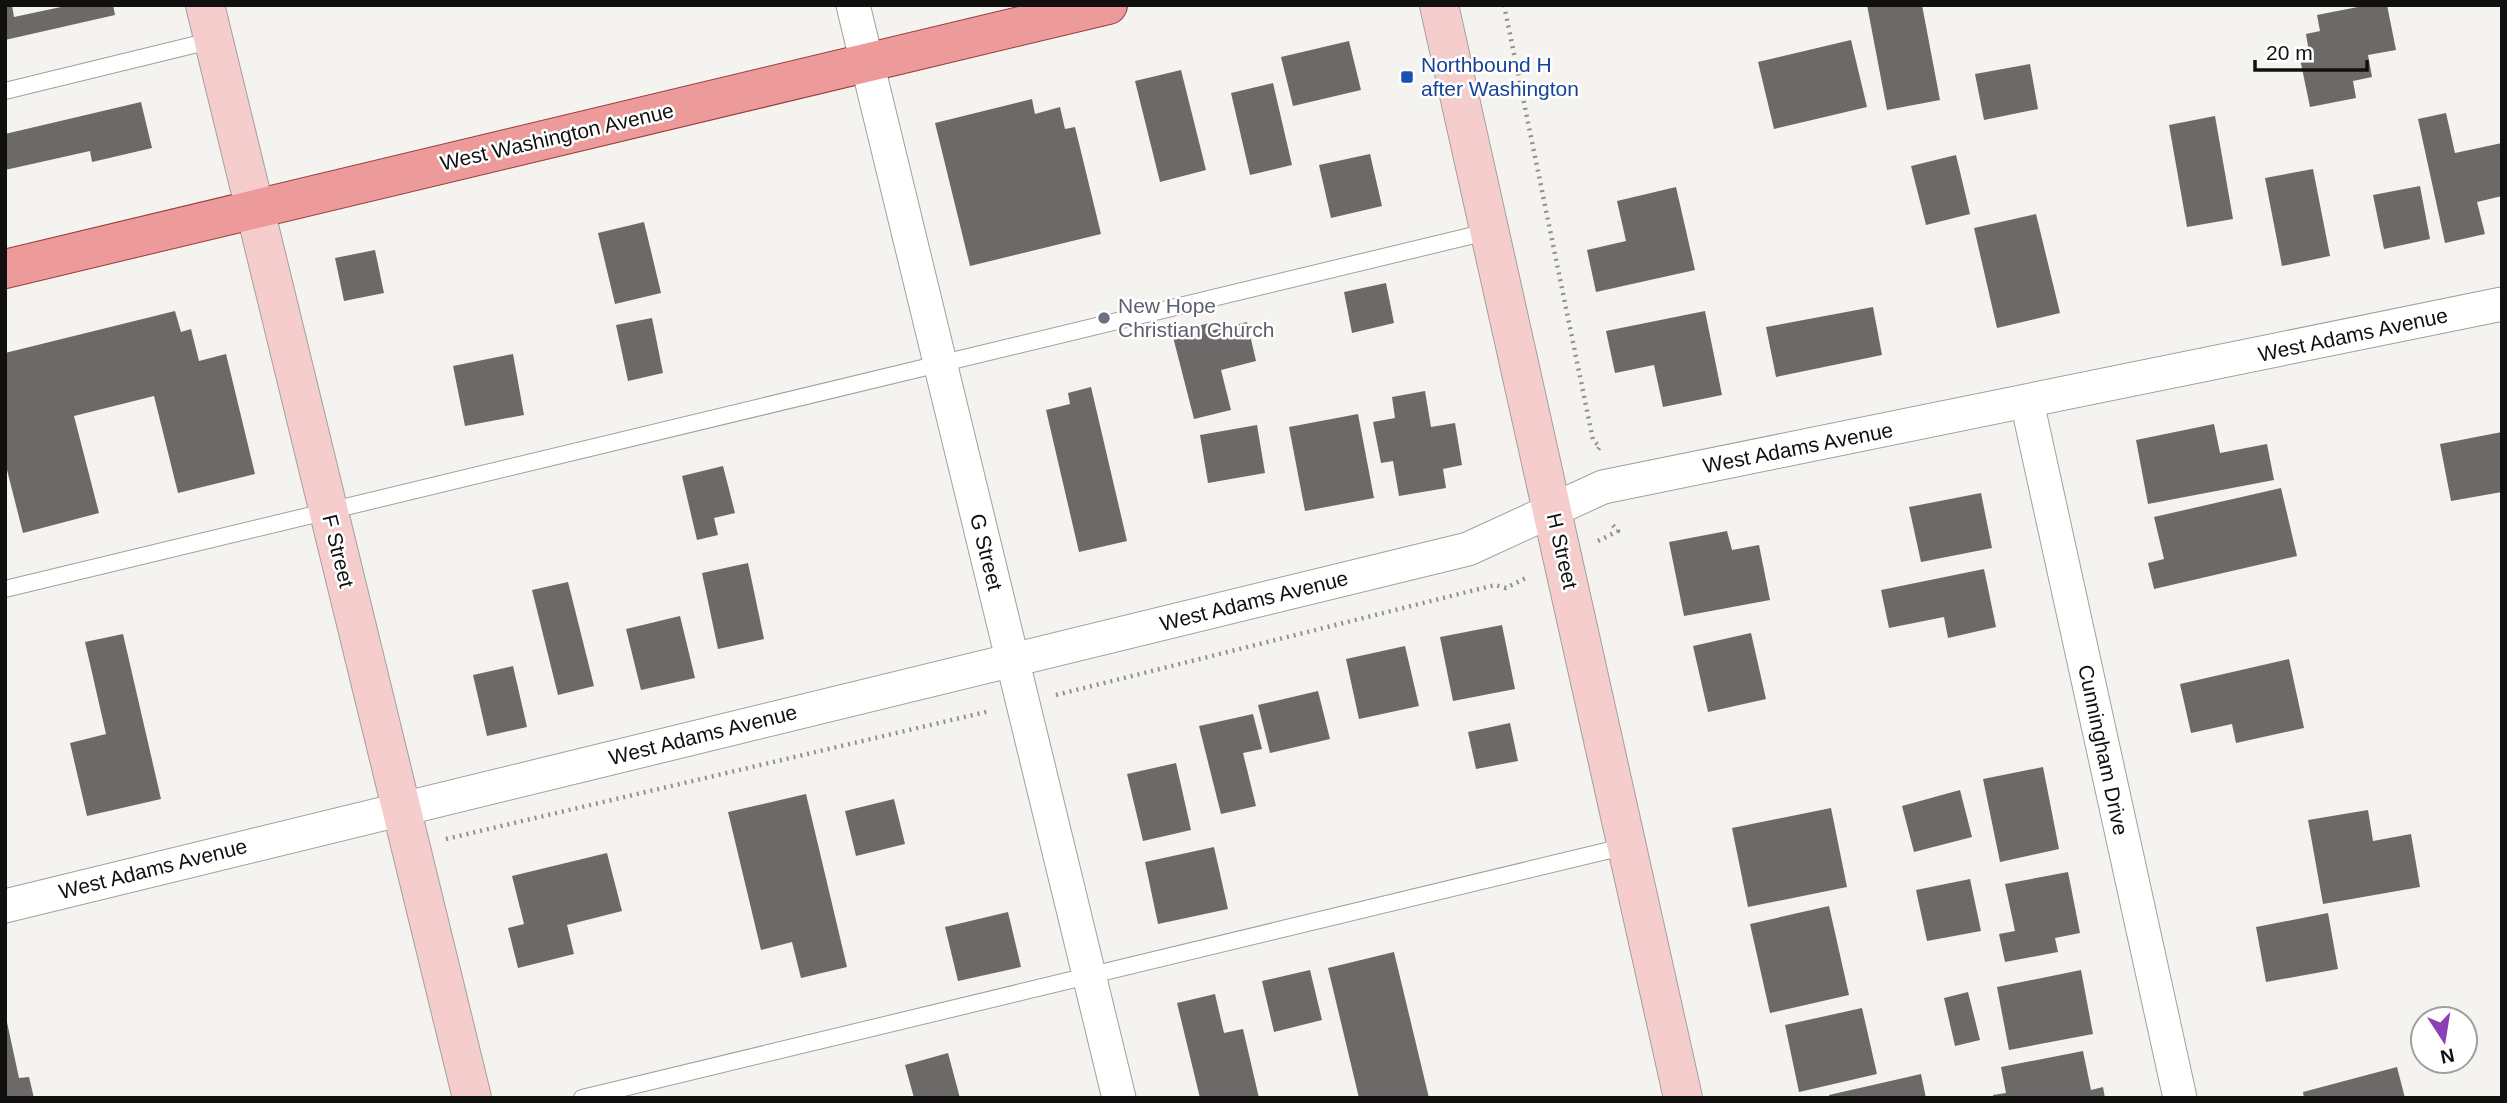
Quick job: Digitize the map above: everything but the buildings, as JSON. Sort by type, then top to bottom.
[{"type":"main road","name":"West Washington Avenue","points":[[5,269],[1108,5]]},
{"type":"street","name":"G Street","points":[[853,5],[1119,1098]]},
{"type":"street","name":"H Street","points":[[1439,5],[1683,1098]]},
{"type":"street","name":"F Street","points":[[209,23],[471,1098]]},
{"type":"street","name":"West Adams Avenue","points":[[5,906],[1468,549],[1603,487],[2502,304]]},
{"type":"street","name":"Cunningham Drive","points":[[2027,402],[2180,1098]]},
{"type":"lane","points":[[5,91],[209,23]]},
{"type":"lane","points":[[5,589],[1490,231]]},
{"type":"lane","points":[[582,1098],[1627,846]]},
{"type":"place","name":"Northbound H after Washington","points":[[1407,77]]},
{"type":"place","name":"New Hope Christian Church","points":[[1104,318]]}]
